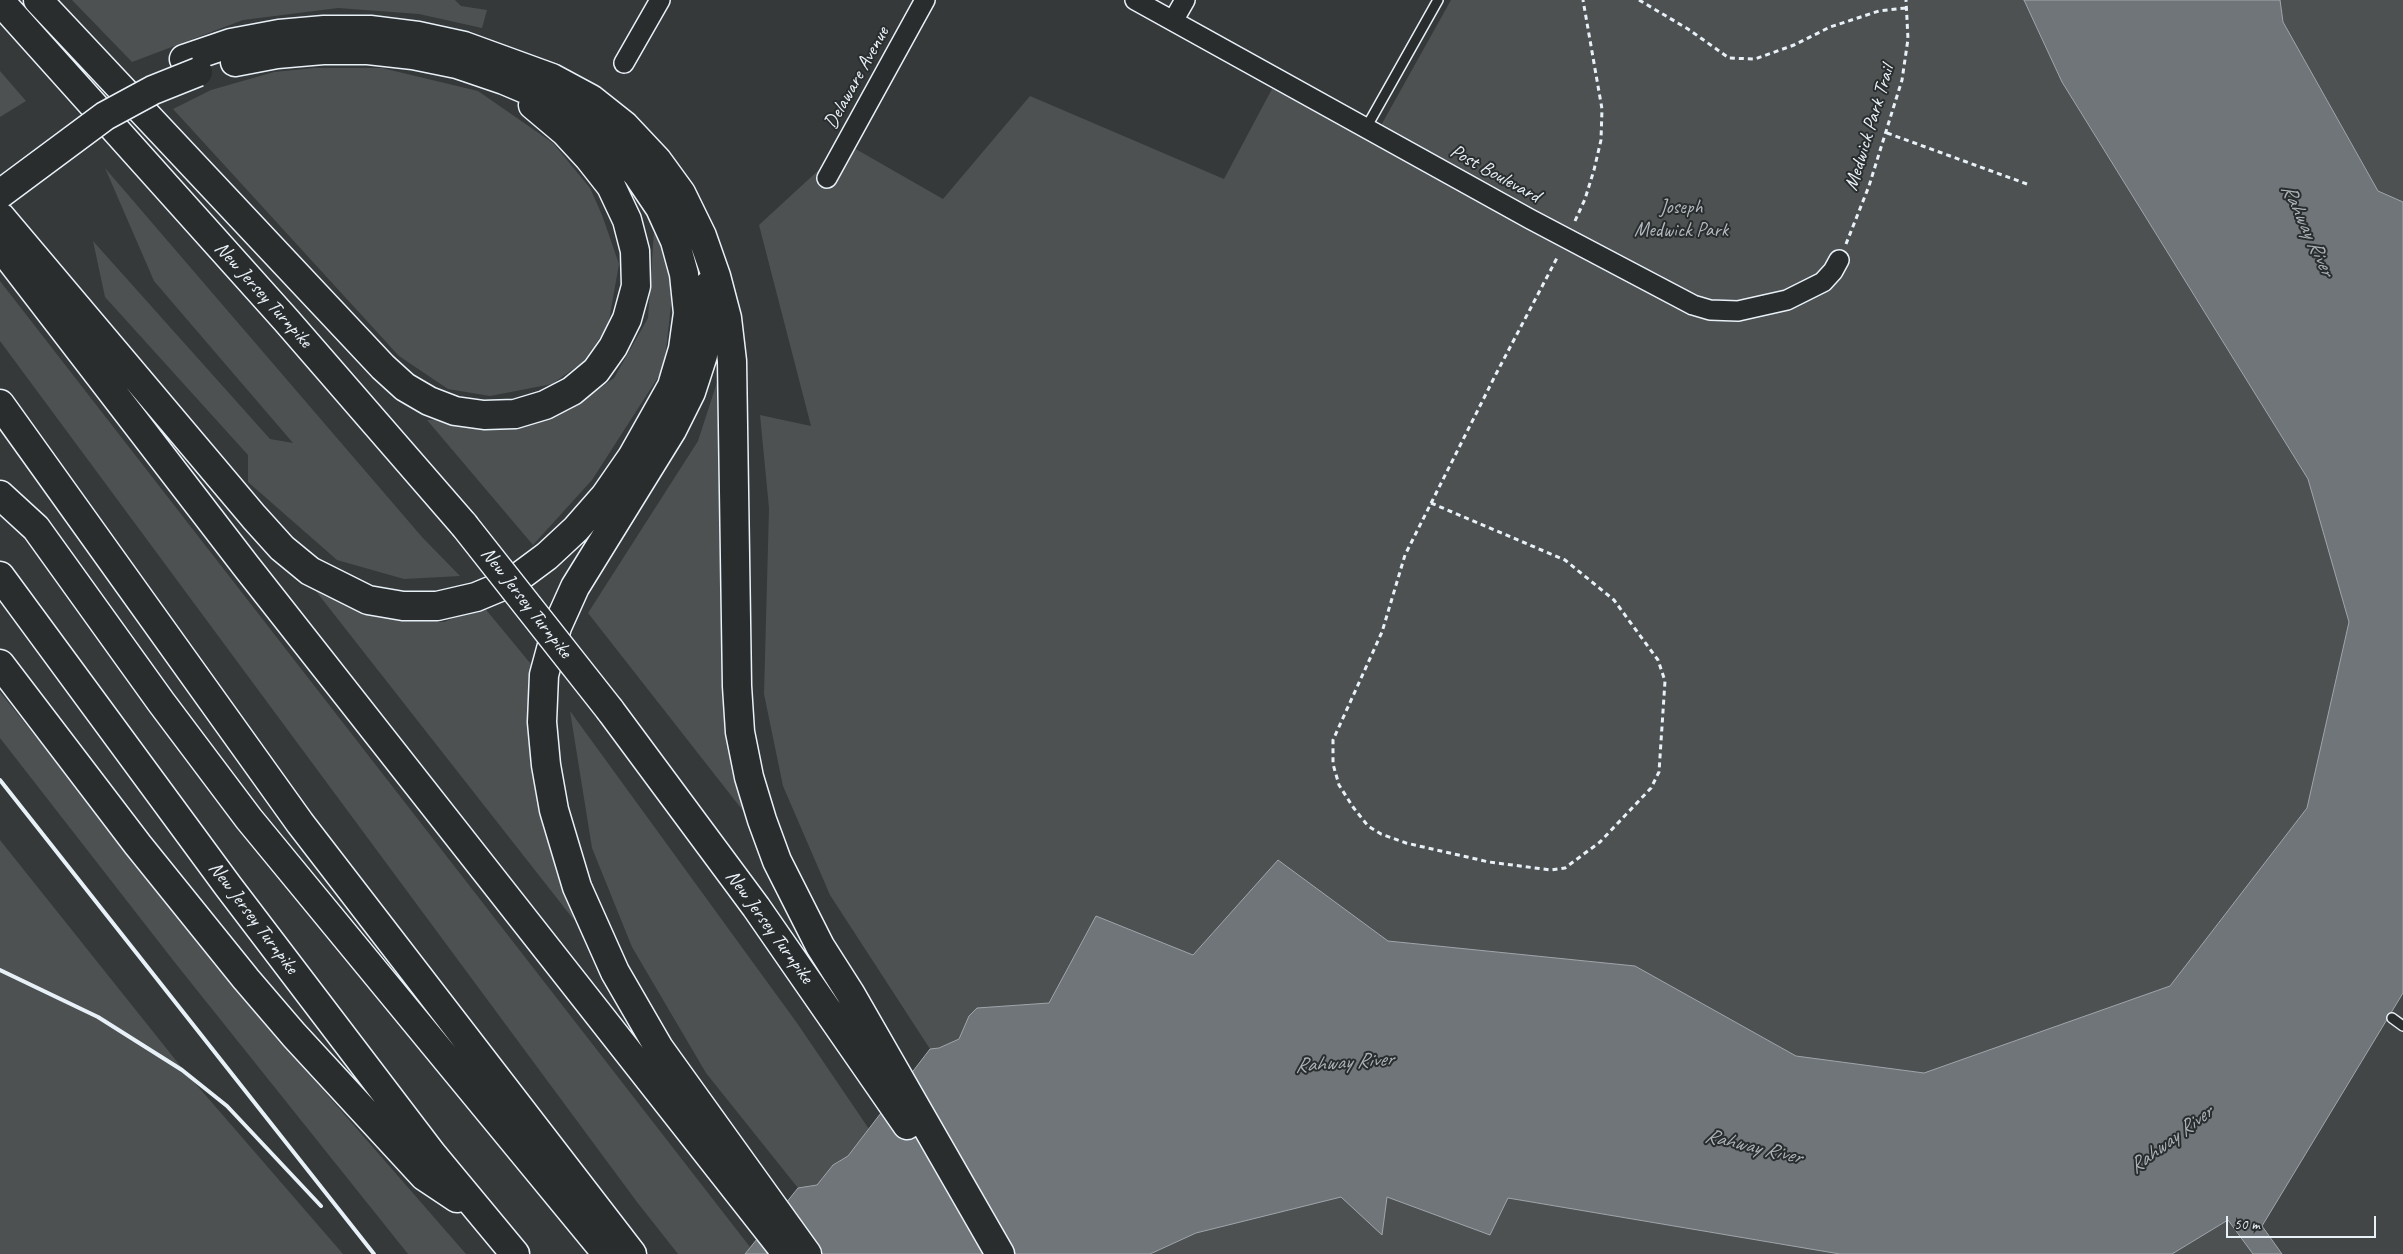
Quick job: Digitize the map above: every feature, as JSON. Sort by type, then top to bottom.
[{"type":"highway","points":[[38,0],[383,367],[405,387],[429,401],[454,411],[484,415],[515,414],[545,405],[572,391],[596,371],[613,347],[627,319],[636,286],[635,251],[627,220],[611,186],[565,132],[533,105],[502,85],[457,64]]},
{"type":"highway","name":"New Jersey Turnpike","points":[[0,1],[286,320],[464,525],[610,710],[727,868],[832,1014],[922,1147],[990,1254]]},
{"type":"highway","points":[[0,194],[105,116],[153,90],[191,66],[232,43],[279,34],[324,30],[370,30],[418,36],[464,46],[552,78],[591,99],[625,126],[657,160],[681,193],[702,236],[727,318],[732,362],[737,676],[742,741],[759,811],[777,861],[820,946],[850,993],[1000,1254]]},
{"type":"highway","points":[[0,172],[48,135],[95,103],[138,78],[191,66],[238,61],[277,54],[323,50],[368,50],[404,54],[457,64],[504,80],[542,96],[576,115],[607,140],[638,174],[660,208],[675,241],[684,274],[688,313],[683,349],[672,386],[632,457],[605,496],[576,529],[547,556],[512,582],[476,597],[437,606],[403,606],[368,600],[310,571],[282,548],[254,518],[0,216]]},
{"type":"highway","points":[[702,236],[709,275],[709,313],[703,355],[691,392],[672,430],[575,587],[556,627],[544,675],[542,722],[546,765],[554,810],[577,887],[594,930],[614,972],[714,1142],[788,1254]]},
{"type":"highway","points":[[0,246],[246,566],[807,1254]]},
{"type":"highway","points":[[0,404],[300,823],[622,1250]]},
{"type":"highway","points":[[0,495],[36,528],[166,710],[244,812],[622,1250]]},
{"type":"highway","name":"New Jersey Turnpike","points":[[0,576],[228,886],[428,1165]]},
{"type":"highway","points":[[4,669],[197,920],[294,1035],[428,1165],[483,1215],[515,1254]]},
{"type":"street","points":[[624,63],[660,0]]},
{"type":"street","name":"Delaware Avenue","points":[[828,178],[925,0]]},
{"type":"street","name":"Post Boulevard","points":[[1135,0],[1567,238],[1693,305],[1710,310],[1738,311],[1787,300],[1823,282],[1833,271],[1839,260]]},
{"type":"street","points":[[1173,21],[1185,0]]},
{"type":"lane","points":[[1366,128],[1438,0]]},
{"type":"lane","points":[[2392,1018],[2403,1026]]},
{"type":"path","points":[[1432,503],[1565,560],[1614,600],[1658,660],[1664,681],[1659,772],[1651,788],[1600,842],[1564,868],[1550,870],[1489,862],[1406,843],[1381,834],[1368,826],[1339,785],[1333,764],[1333,740],[1382,632],[1405,556],[1585,199],[1601,140],[1602,109],[1599,83],[1583,0]]},
{"type":"path","points":[[1639,0],[1688,29],[1729,58],[1755,59],[1794,45],[1830,27],[1879,11],[1906,8]]},
{"type":"path","name":"Medwick Park Trail","points":[[1839,260],[1859,215],[1887,133],[1906,60],[1908,39],[1906,0]]},
{"type":"path","points":[[1887,133],[2027,184]]},
{"type":"shaded area","points":[[2403,993],[2403,1254],[2282,1254],[2262,1226]]},
{"type":"green space","points":[[72,0],[455,0],[461,6],[487,10],[482,28],[419,14],[338,8],[243,20],[132,62]]},
{"type":"green space","name":"Joseph Medwick Park","points":[[1451,0],[2024,0],[2062,82],[2308,479],[2349,622],[2307,808],[2170,986],[1924,1073],[1796,1056],[1635,966],[1388,941],[1278,860],[1193,955],[1096,916],[1049,1003],[977,1008],[969,1016],[959,1039],[939,1048],[930,1049],[830,895],[783,786],[764,694],[769,508],[760,415],[811,426],[759,225],[847,144],[943,199],[1030,96],[1224,179],[1281,72],[1379,129]]},
{"type":"green space","points":[[2280,0],[2403,0],[2403,202],[2378,191],[2283,22]]},
{"type":"green space","points":[[314,68],[382,68],[478,91],[553,143],[590,188],[602,215],[619,264],[608,326],[583,362],[552,384],[490,396],[448,389],[399,356],[173,109],[211,90],[274,72]]},
{"type":"green space","points":[[0,71],[26,101],[0,117]]},
{"type":"green space","points":[[105,168],[422,537],[460,576],[404,579],[337,560],[248,482],[248,455],[105,297],[93,241],[270,439],[293,443],[154,281]]},
{"type":"green space","points":[[654,231],[674,278],[664,368],[592,480],[533,545],[427,420],[497,419],[568,411],[614,378],[648,318]]},
{"type":"green space","points":[[0,281],[750,1247],[745,1254],[678,1254],[637,1202],[0,341]]},
{"type":"green space","points":[[721,370],[738,758],[744,812],[588,613],[698,441]]},
{"type":"green space","points":[[304,576],[376,617],[444,622],[483,606],[535,669],[561,867],[574,920]]},
{"type":"green space","points":[[0,692],[269,1028],[466,1254],[408,1254],[176,964],[0,738]]},
{"type":"green space","points":[[570,711],[797,1023],[869,1129],[848,1156],[833,1165],[817,1185],[798,1188],[706,1073],[632,947],[592,848]]},
{"type":"green space","points":[[0,840],[182,1068],[343,1254],[0,1254]]},
{"type":"green space","points":[[1341,1197],[1387,1197],[1490,1235],[1508,1198],[1840,1254],[1150,1254],[1196,1233]]},
{"type":"green space","points":[[2228,1220],[2253,1254],[2172,1254]]},
{"type":"water","name":"Rahway River","points":[[2024,0],[2280,0],[2283,22],[2378,191],[2403,202],[2403,993],[2262,1226],[2282,1254],[2253,1254],[2228,1220],[2172,1254],[1840,1254],[1508,1198],[1490,1235],[1387,1197],[1382,1235],[1341,1197],[1196,1233],[1150,1254],[745,1254],[798,1188],[817,1185],[833,1165],[848,1156],[930,1049],[939,1048],[959,1039],[969,1016],[977,1008],[1049,1003],[1096,916],[1193,955],[1278,860],[1388,941],[1635,966],[1796,1056],[1924,1073],[2170,986],[2307,808],[2349,622],[2308,479],[2062,82]]},
{"type":"railway","points":[[0,780],[374,1254]]},
{"type":"railway","points":[[0,970],[98,1017],[182,1070],[227,1106],[321,1206]]}]
